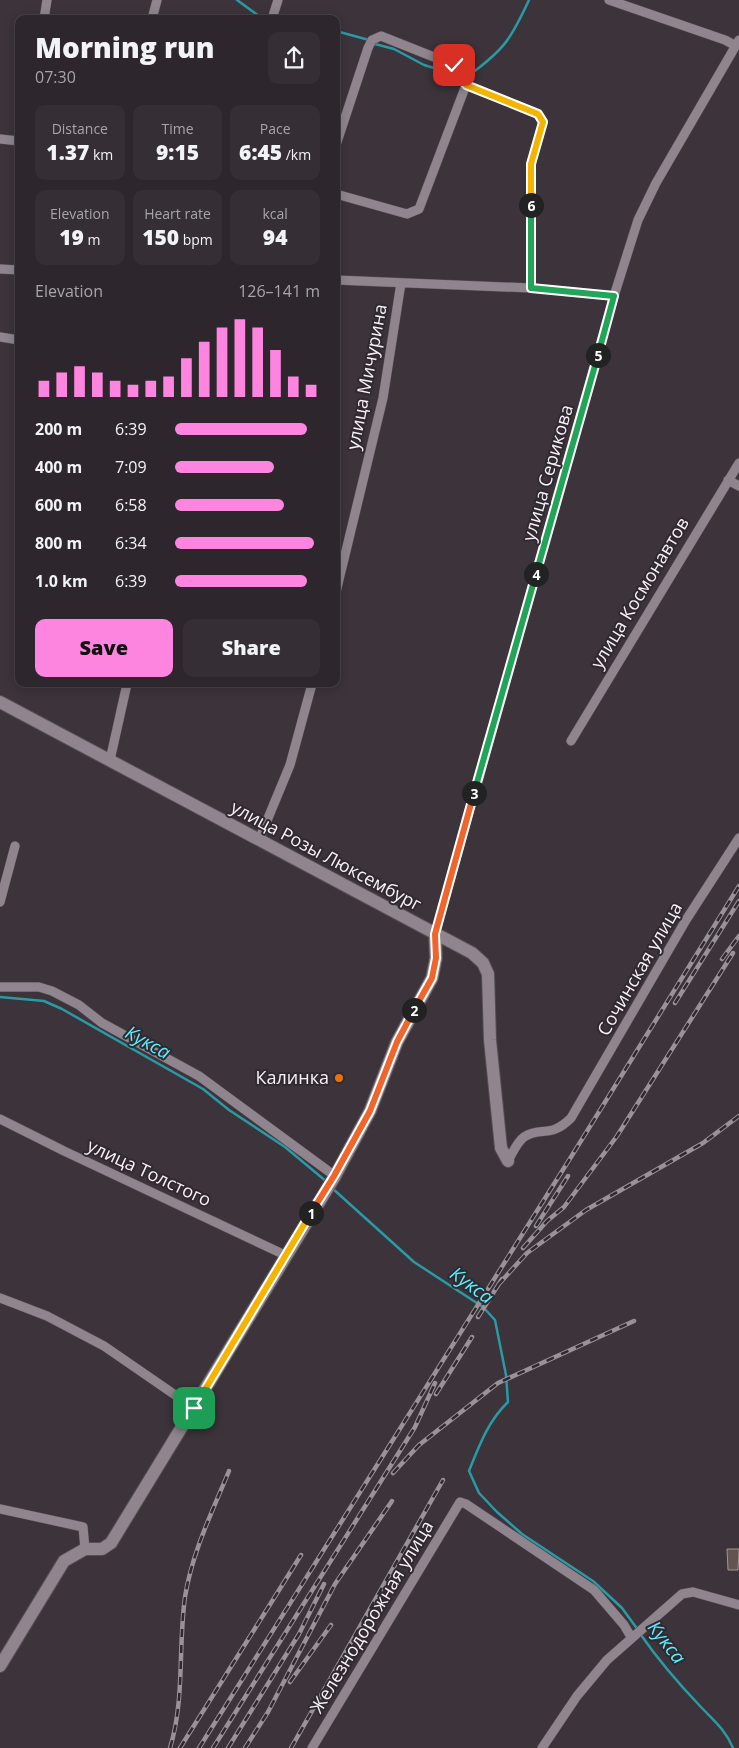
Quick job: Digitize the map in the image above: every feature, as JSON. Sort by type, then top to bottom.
[{"type":"street","points":[[45,15],[47,0]]},
{"type":"street","points":[[153,15],[157,0]]},
{"type":"street","points":[[609,0],[634,4],[737,43]]},
{"type":"street","points":[[272,15],[274,1]]},
{"type":"street","points":[[340,133],[372,40],[381,36],[454,65],[462,73],[466,85],[419,209],[407,214],[340,195]]},
{"type":"street","name":"улица Серикова","points":[[435,934],[614,296],[638,220],[656,183],[737,43]]},
{"type":"street","points":[[466,85],[538,114],[543,122],[531,164],[531,288]]},
{"type":"street","points":[[0,139],[15,141]]},
{"type":"street","points":[[0,269],[15,270]]},
{"type":"street","points":[[340,280],[531,288],[614,296]]},
{"type":"street","name":"улица Мичурина","points":[[340,575],[383,398],[401,283]]},
{"type":"street","points":[[0,337],[15,339]]},
{"type":"street","name":"улица Космонавтов","points":[[571,741],[739,463]]},
{"type":"street","points":[[728,480],[739,486]]},
{"type":"street","points":[[110,760],[126,687]]},
{"type":"street","points":[[259,840],[290,765],[311,687]]},
{"type":"street","name":"улица Розы Люксембург","points":[[0,702],[472,953],[483,963],[488,974],[490,1040],[501,1148],[508,1161]]},
{"type":"street","name":"Сочинская улица","points":[[508,1161],[523,1138],[536,1133],[551,1132],[561,1128],[571,1118],[686,920],[739,838]]},
{"type":"street","points":[[0,902],[15,846]]},
{"type":"street","points":[[0,1666],[64,1561],[85,1549],[102,1549],[111,1543],[331,1181],[370,1111],[397,1042],[432,978],[436,958],[435,934]]},
{"type":"street","points":[[0,987],[39,988],[52,991],[80,1005],[102,1023],[200,1076],[331,1181]]},
{"type":"street","name":"улица Толстого","points":[[0,1119],[285,1255]]},
{"type":"street","points":[[0,1298],[47,1316],[104,1346],[194,1408]]},
{"type":"street","name":"Железнодорожная улица","points":[[312,1748],[460,1502],[466,1504],[594,1590],[624,1625],[635,1633]]},
{"type":"street","points":[[0,1509],[83,1527],[85,1549]]},
{"type":"street","points":[[542,1748],[577,1696],[607,1660],[635,1633],[682,1594],[693,1592],[739,1605]]},
{"type":"building","points":[[727,1549],[739,1549],[738,1570],[728,1570]]},
{"type":"waterway","name":"Кукса","points":[[237,0],[258,15]]},
{"type":"waterway","name":"Кукса","points":[[468,76],[490,59],[505,43],[517,25],[529,0]]},
{"type":"waterway","name":"Кукса","points":[[340,32],[369,40]]},
{"type":"waterway","name":"Кукса","points":[[375,44],[394,49],[424,65],[457,75]]},
{"type":"waterway","name":"Кукса","points":[[0,997],[44,1001],[62,1009],[203,1089],[229,1110],[285,1147],[327,1182]]},
{"type":"waterway","name":"Кукса","points":[[332,1188],[414,1262],[483,1307],[495,1320],[506,1375],[508,1402],[495,1417],[480,1443],[469,1471],[479,1493],[522,1534],[593,1581],[622,1608],[638,1630]]},
{"type":"waterway","name":"Кукса","points":[[641,1635],[677,1680],[723,1730],[733,1748]]},
{"type":"railway","points":[[199,1748],[739,886]]},
{"type":"railway","points":[[675,1003],[739,901]]},
{"type":"railway","points":[[722,959],[739,936]]},
{"type":"railway","points":[[523,1248],[547,1221],[564,1207],[617,1136],[733,953]]},
{"type":"railway","points":[[498,1285],[527,1253],[586,1210],[703,1143],[739,1116]]},
{"type":"railway","points":[[536,1226],[568,1176]]},
{"type":"railway","points":[[478,1317],[502,1279]]},
{"type":"railway","points":[[393,1473],[419,1445],[498,1383],[634,1321]]},
{"type":"railway","points":[[436,1394],[472,1337]]},
{"type":"railway","points":[[213,1748],[415,1427],[435,1383]]},
{"type":"railway","points":[[170,1748],[178,1711],[183,1616],[188,1581],[203,1533],[229,1471]]},
{"type":"railway","points":[[291,1748],[443,1480]]},
{"type":"railway","points":[[245,1748],[268,1712],[335,1584],[392,1501]]},
{"type":"railway","points":[[180,1748],[301,1555]]},
{"type":"railway","points":[[228,1748],[299,1634],[324,1584]]},
{"type":"railway","points":[[290,1682],[331,1625]]},
{"type":"place","name":"Калинка","points":[[339,1078]]},
{"type":"route","points":[[194,1408],[334,1176],[370,1111],[397,1042],[432,978],[436,958],[435,934],[614,296],[531,288],[531,164],[543,122],[538,114],[466,85],[462,73],[454,65]]}]
